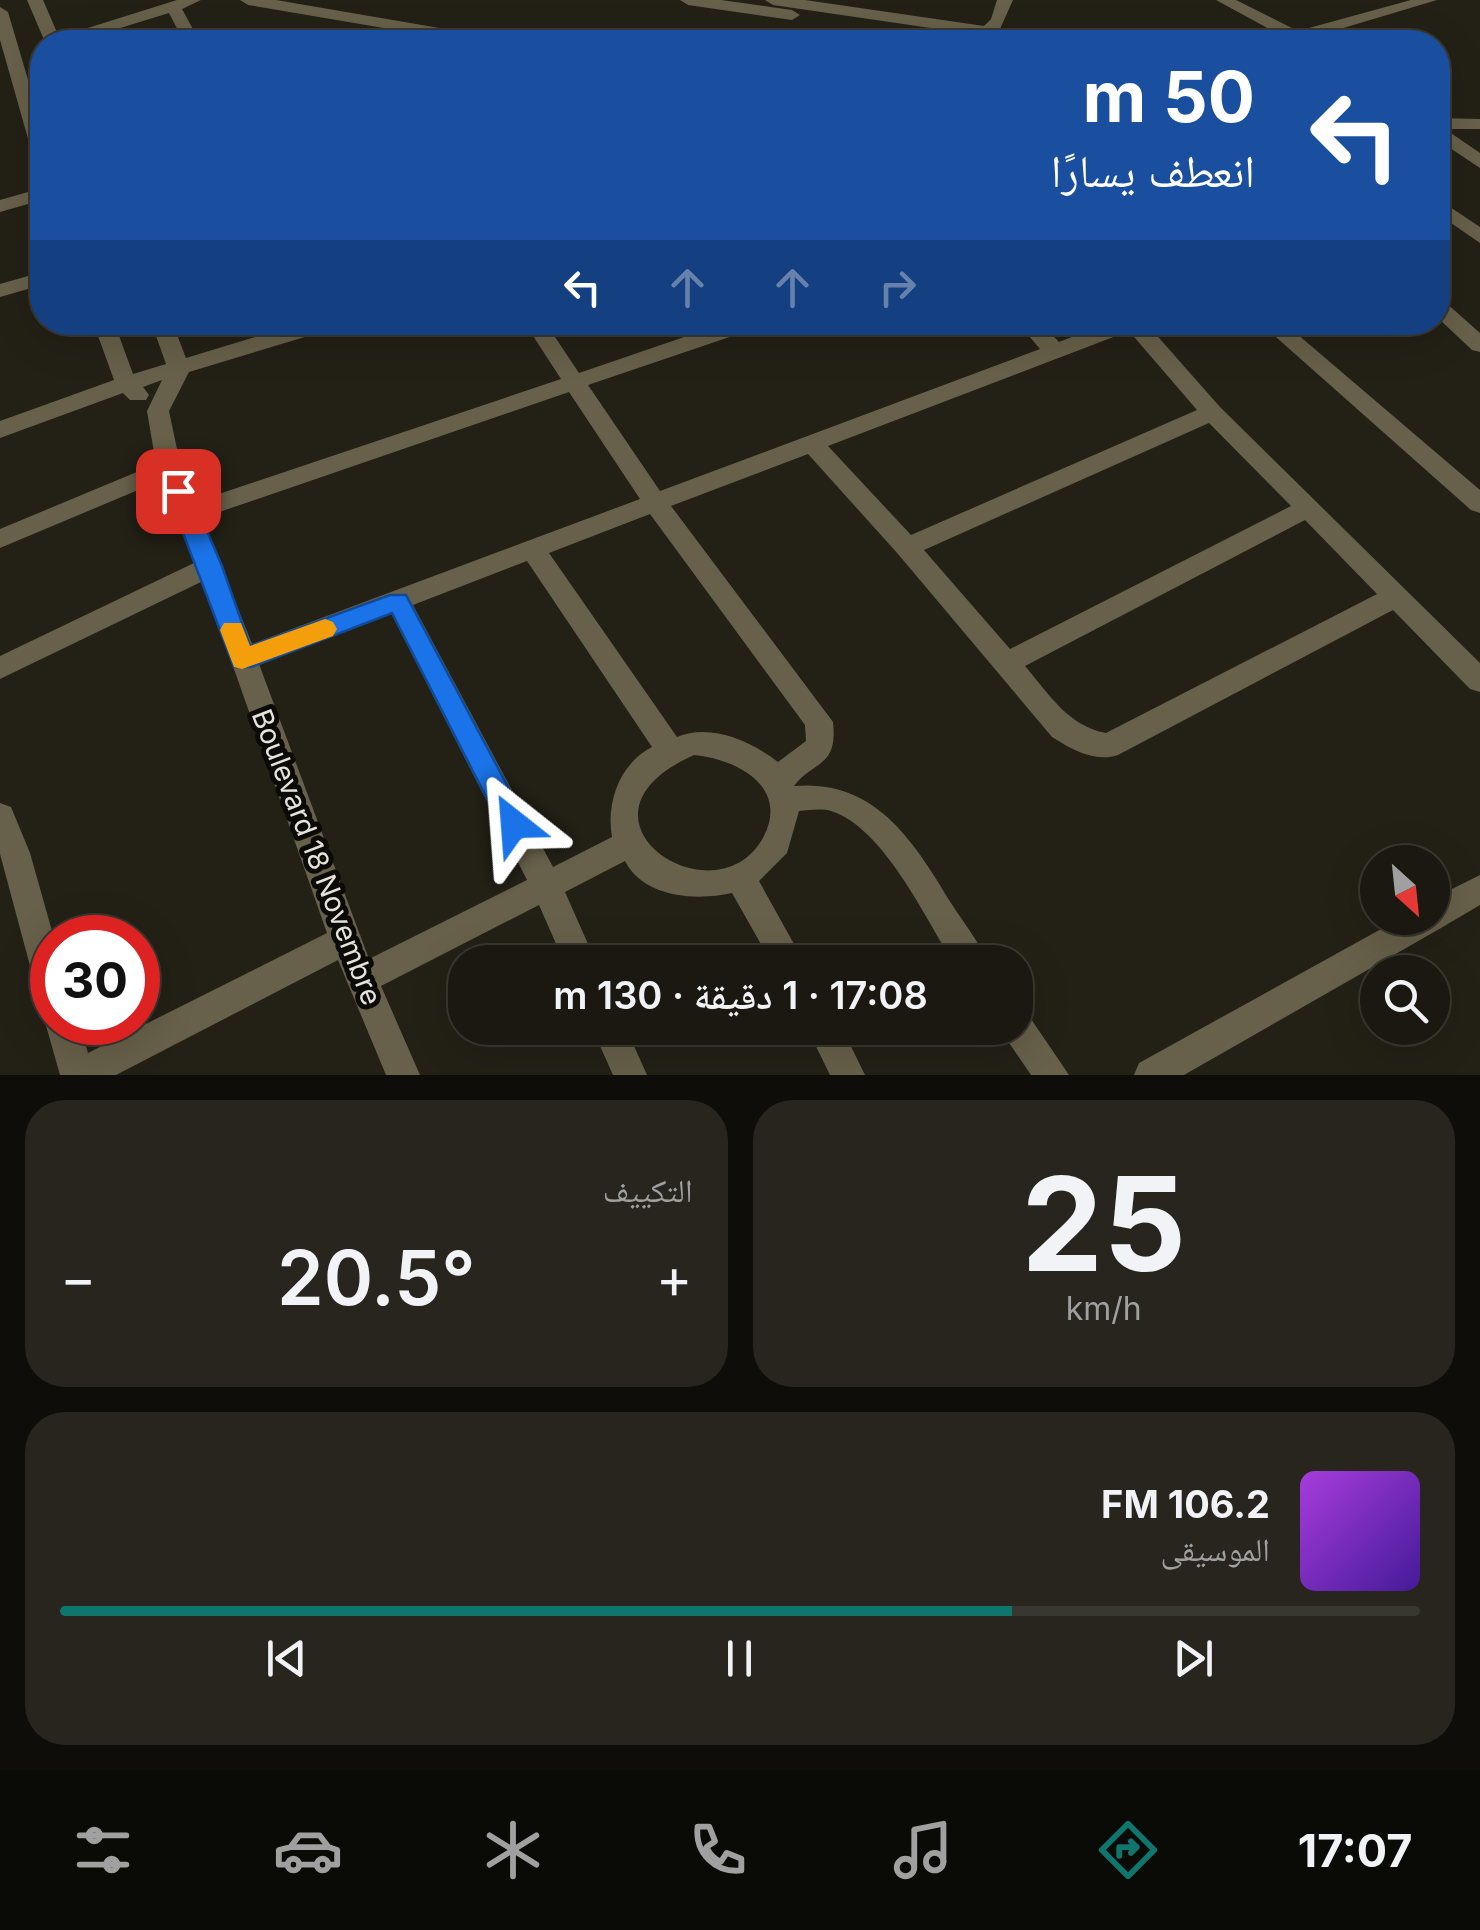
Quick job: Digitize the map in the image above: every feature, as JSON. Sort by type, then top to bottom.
[{"type":"street","points":[[35,0],[51,30]]},
{"type":"street","points":[[98,30],[194,0]]},
{"type":"street","points":[[248,0],[422,30]]},
{"type":"street","points":[[688,0],[912,30]]},
{"type":"street","points":[[773,0],[928,30]]},
{"type":"street","points":[[990,30],[1000,20],[1005,0]]},
{"type":"street","points":[[1224,0],[1285,30]]},
{"type":"street","points":[[1332,30],[1428,0]]},
{"type":"street","points":[[174,8],[186,30]]},
{"type":"street","points":[[0,12],[30,113]]},
{"type":"street","points":[[1450,129],[1480,135]]},
{"type":"street","points":[[1450,137],[1480,162]]},
{"type":"street","points":[[0,206],[30,197]]},
{"type":"street","points":[[1450,214],[1480,237]]},
{"type":"street","points":[[0,291],[30,282]]},
{"type":"street","points":[[1450,319],[1480,346]]},
{"type":"street","points":[[108,335],[126,384],[158,411],[179,370],[166,335]]},
{"type":"street","points":[[0,430],[126,384],[289,335]]},
{"type":"street","points":[[543,335],[658,505],[819,722],[821,744],[779,789]]},
{"type":"street","points":[[188,514],[715,335]]},
{"type":"street","points":[[1040,335],[1054,350]]},
{"type":"street","points":[[242,660],[658,505],[1096,335]]},
{"type":"street","points":[[1144,335],[1212,412],[1480,681]]},
{"type":"street","points":[[1284,335],[1480,504]]},
{"type":"street","name":"Boulevard 18 Novembre","points":[[158,411],[169,468],[210,566],[345,940],[403,1075]]},
{"type":"street","points":[[907,546],[1212,412]]},
{"type":"street","points":[[813,444],[907,546],[1062,729],[1082,741],[1108,746],[1394,598]]},
{"type":"street","points":[[0,539],[169,468]]},
{"type":"street","points":[[1006,663],[1306,508]]},
{"type":"street","points":[[534,551],[669,749]]},
{"type":"street","points":[[0,668],[210,566]]},
{"type":"street","points":[[398,602],[547,887],[573,945]]},
{"type":"street","points":[[692,743],[728,746],[760,761],[779,789],[784,822],[776,844],[740,877],[714,884],[688,884],[663,877],[642,863],[628,844],[622,822],[624,800],[632,779],[648,762],[669,749],[692,743]]},
{"type":"street","points":[[779,789],[835,798],[866,816],[897,850],[960,945]]},
{"type":"street","points":[[0,816],[7,857],[30,924]]},
{"type":"street","points":[[362,979],[628,844]]},
{"type":"street","points":[[740,877],[778,945]]},
{"type":"street","points":[[1450,906],[1480,889]]},
{"type":"street","points":[[1151,1075],[1399,935]]},
{"type":"street","points":[[69,1045],[79,1075],[345,940]]},
{"type":"street","points":[[617,1045],[630,1075]]},
{"type":"street","points":[[833,1045],[848,1075]]},
{"type":"street","points":[[1030,1045],[1052,1075]]},
{"type":"slow traffic","points":[[232,630],[242,660],[325,629]]},
{"type":"route","points":[[178,491],[210,566],[242,660],[398,602],[514,824]]}]
